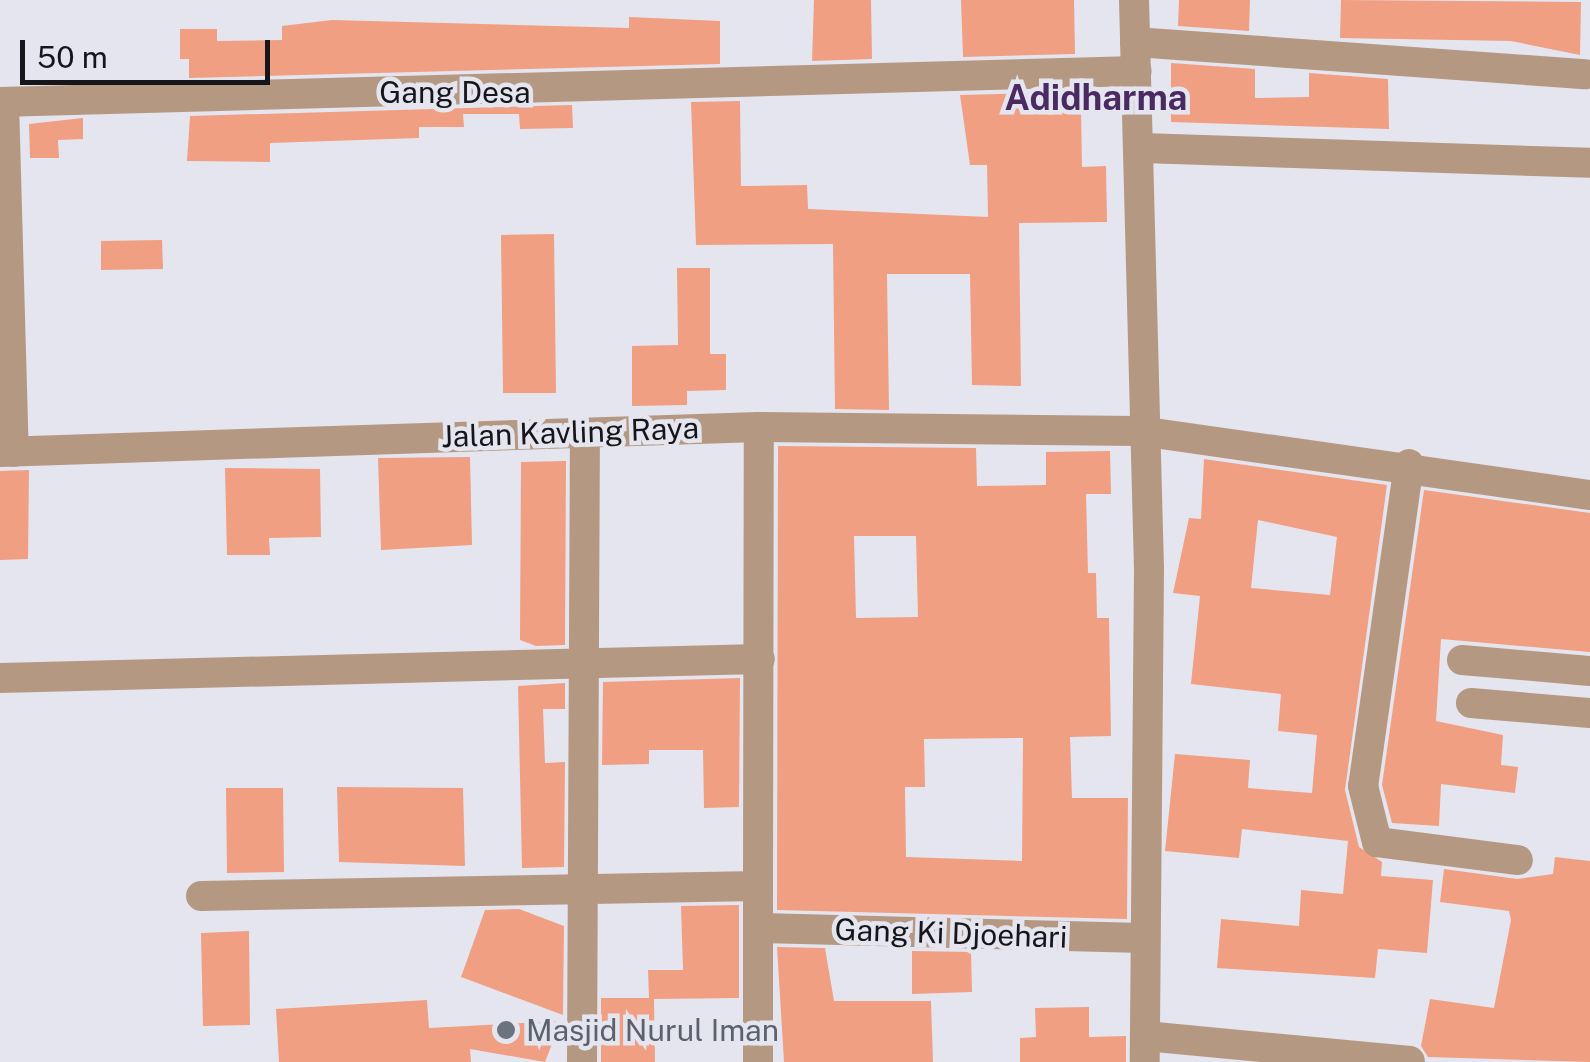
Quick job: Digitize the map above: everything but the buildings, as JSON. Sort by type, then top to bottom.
[{"type":"street","points":[[1134,0],[1142,148],[1140,431],[1150,657],[1143,938],[1145,1049],[1410,1061]]},
{"type":"street","name":"Gang Desa","points":[[7,452],[2,102],[1136,57],[1584,74]]},
{"type":"street","points":[[1142,148],[1590,163]]},
{"type":"street","points":[[758,1062],[759,426]]},
{"type":"street","name":"Jalan Kavling Raya","points":[[7,452],[759,426],[1140,431],[1409,464],[1590,495]]},
{"type":"street","points":[[582,1062],[580,667],[585,432]]},
{"type":"street","points":[[1409,464],[1363,786],[1378,842],[1518,860]]},
{"type":"street","points":[[0,678],[580,667],[760,659]]},
{"type":"street","points":[[1462,660],[1590,671]]},
{"type":"street","points":[[1472,703],[1590,713]]},
{"type":"street","points":[[202,896],[583,882],[758,886]]},
{"type":"street","name":"Gang Ki Djoehari","points":[[759,928],[1143,938]]},
{"type":"place","name":"Masjid Nurul Iman","points":[[506,1030]]},
{"type":"district","name":"Adidharma","points":[[1096,98]]}]
